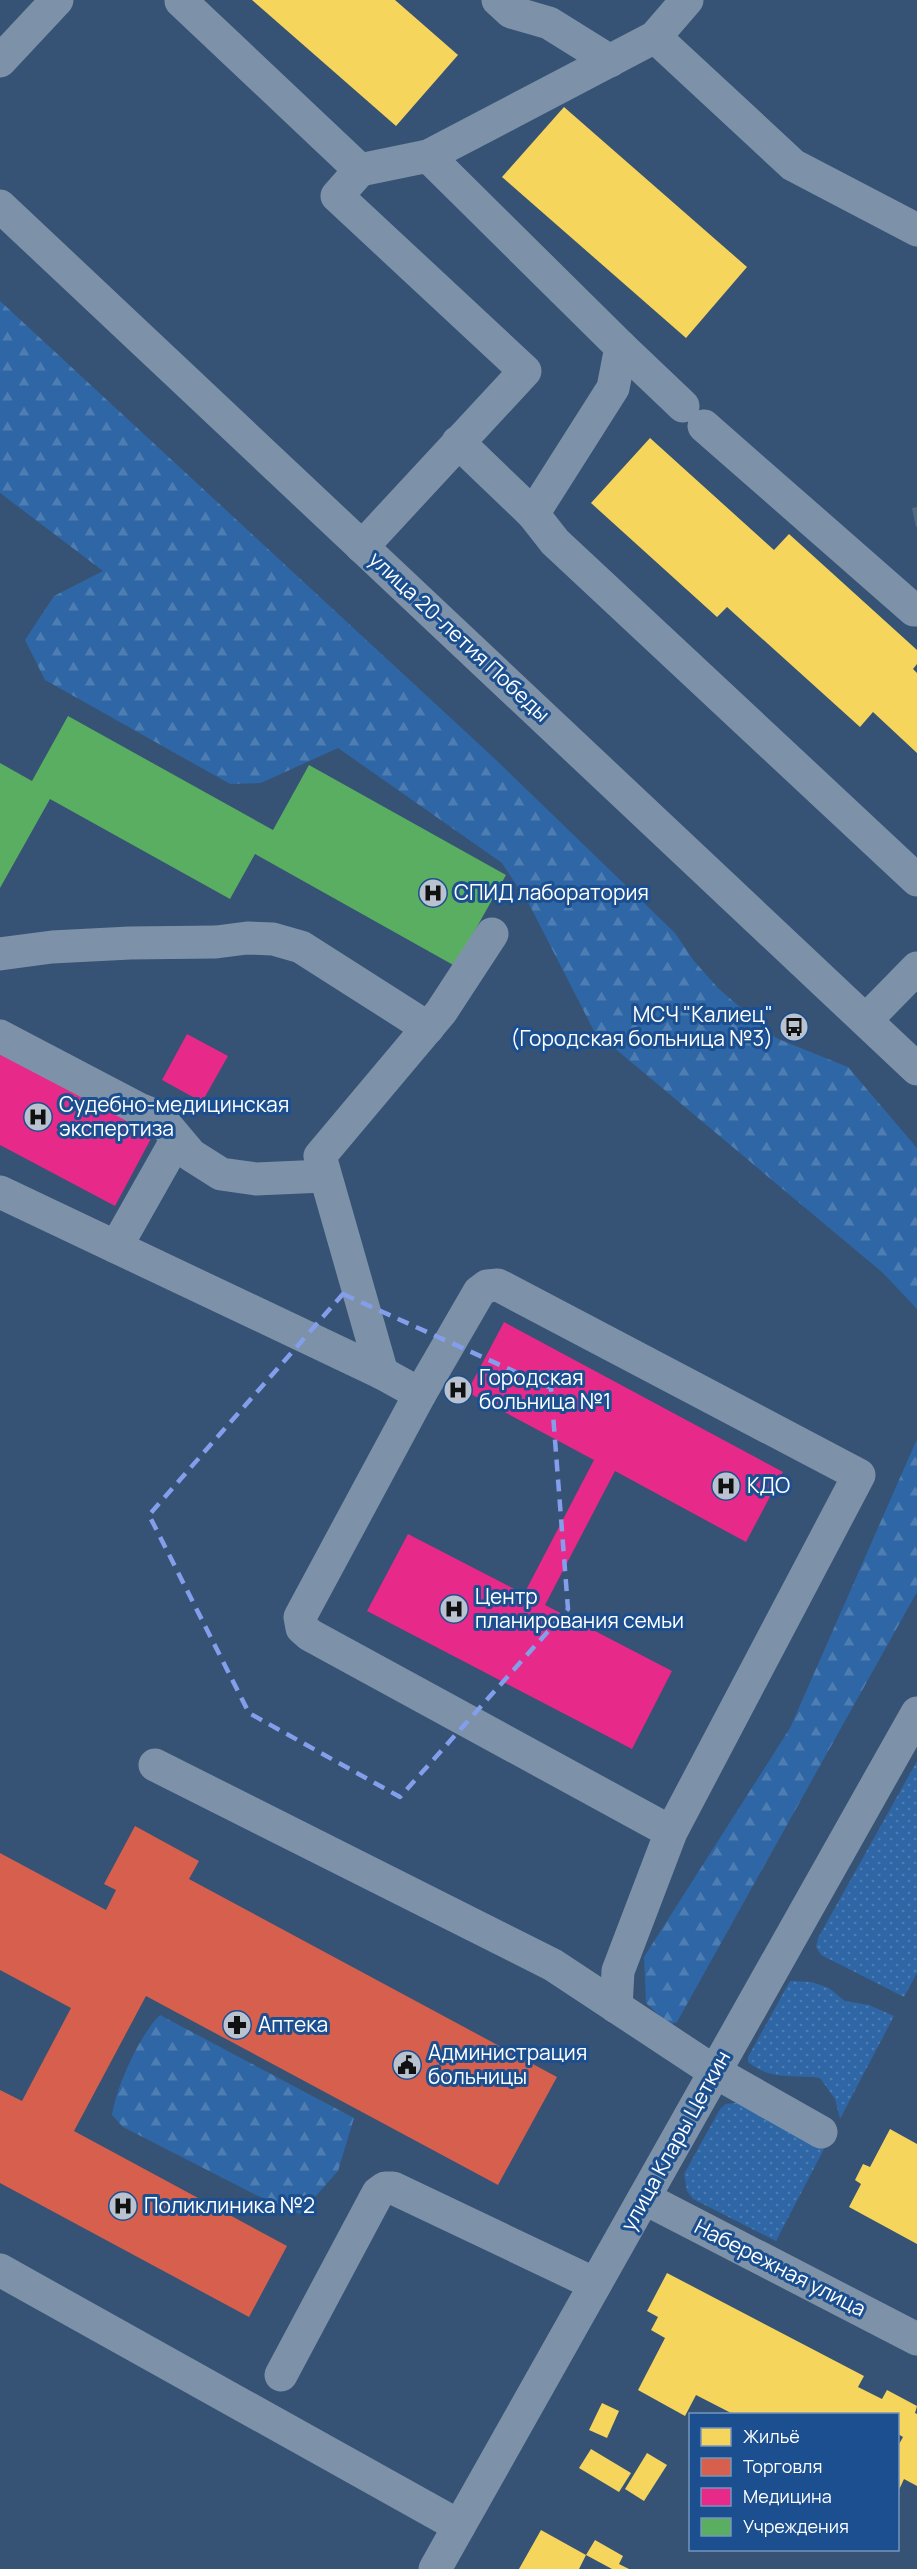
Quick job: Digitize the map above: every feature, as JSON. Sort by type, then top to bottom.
[{"type":"street","points":[[0,61],[57,0]]},
{"type":"street","points":[[498,0],[511,12],[549,23],[609,61]]},
{"type":"street","points":[[362,547],[525,371],[338,195],[360,170],[428,156],[655,37],[687,0]]},
{"type":"street","points":[[181,1],[360,170]]},
{"type":"street","points":[[655,37],[793,165],[917,230]]},
{"type":"street","points":[[428,156],[694,416],[914,610],[917,610]]},
{"type":"street","name":"улица 20-летия Победы","points":[[0,206],[917,1069]]},
{"type":"street","points":[[533,514],[613,388],[621,347]]},
{"type":"street","points":[[458,442],[533,514],[555,542],[917,880]]},
{"type":"street","points":[[382,1373],[320,1156],[441,1012],[492,934]]},
{"type":"street","points":[[0,954],[52,947],[216,942],[248,938],[273,939],[302,946],[428,1028]]},
{"type":"street","points":[[866,1020],[917,969]]},
{"type":"street","points":[[0,1036],[159,1117],[191,1155],[221,1174],[256,1179],[324,1176]]},
{"type":"street","points":[[116,1248],[177,1139]]},
{"type":"street","points":[[0,1192],[382,1373],[420,1394]]},
{"type":"street","points":[[616,2007],[618,1971],[671,1832],[859,1475],[498,1285],[487,1286],[479,1292],[420,1394],[300,1617],[302,1628],[310,1635],[671,1832]]},
{"type":"street","name":"улица Клары Цеткин","points":[[435,2569],[916,1718]]},
{"type":"street","points":[[155,1765],[552,1965],[715,2072],[821,2132]]},
{"type":"street","points":[[281,2374],[378,2193],[385,2188],[393,2188],[595,2283]]},
{"type":"street","name":"Набережная улица","points":[[644,2198],[917,2339]]},
{"type":"street","points":[[0,2270],[459,2526]]},
{"type":"highlighted area","points":[[343,1294],[551,1388],[568,1609],[400,1797],[249,1713],[149,1515]]},
{"type":"green space","points":[[0,301],[494,758],[675,933],[694,961],[719,989],[776,1038],[848,1067],[917,1148],[917,1309],[883,1273],[594,1031],[530,906],[502,863],[338,748],[261,783],[230,784],[45,680],[25,640],[54,596],[103,571],[0,493]]},
{"type":"green space","points":[[917,1439],[917,1592],[677,2022],[669,2025],[646,2003],[644,1957],[790,1728]]},
{"type":"green space","points":[[917,1761],[917,1973],[904,1997],[821,1955],[816,1947],[818,1938]]},
{"type":"green space","points":[[790,1981],[812,1982],[829,1988],[845,2001],[869,2005],[894,2016],[840,2119],[835,2099],[820,2078],[782,2076],[765,2072],[748,2062],[748,2057]]},
{"type":"green space","points":[[160,2015],[354,2118],[338,2171],[300,2214],[256,2195],[123,2127],[112,2115],[118,2090],[130,2062],[152,2024]]},
{"type":"green space","points":[[742,2103],[824,2149],[776,2241],[693,2199],[687,2191],[684,2174],[720,2109],[726,2104]]},
{"type":"building: Жильё","points":[[252,0],[395,0],[458,55],[396,126]]},
{"type":"building: Жильё","points":[[564,107],[747,267],[686,338],[502,177]]},
{"type":"building: Жильё","points":[[650,438],[774,550],[789,534],[917,650],[917,664],[913,669],[917,673],[917,753],[873,712],[860,727],[727,607],[717,617],[591,503]]},
{"type":"building: Жильё","points":[[890,2129],[917,2144],[917,2244],[849,2207],[861,2184],[855,2180],[863,2164],[870,2167]]},
{"type":"building: Жильё","points":[[667,2273],[864,2376],[858,2387],[882,2399],[887,2390],[917,2406],[915,2413],[917,2414],[917,2486],[904,2479],[899,2490],[899,2444],[903,2437],[899,2435],[899,2413],[731,2413],[696,2395],[685,2416],[638,2390],[665,2338],[651,2330],[658,2317],[647,2311]]},
{"type":"building: Жильё","points":[[602,2403],[619,2411],[607,2438],[589,2430]]},
{"type":"building: Жильё","points":[[591,2449],[631,2473],[619,2492],[579,2468]]},
{"type":"building: Жильё","points":[[647,2453],[667,2465],[644,2501],[625,2489]]},
{"type":"building: Жильё","points":[[541,2530],[586,2555],[579,2569],[519,2569]]},
{"type":"building: Жильё","points":[[595,2540],[623,2556],[619,2564],[629,2569],[612,2569],[586,2555]]},
{"type":"building: Торговля","points":[[135,1826],[199,1861],[189,1879],[557,2077],[498,2185],[146,1996],[74,2131],[287,2246],[249,2317],[0,2183],[0,2090],[22,2101],[71,2008],[0,1970],[0,1853],[106,1910],[116,1890],[104,1884]]},
{"type":"building: Медицина","points":[[187,1034],[228,1056],[202,1102],[162,1080]]},
{"type":"building: Медицина","points":[[0,1051],[154,1133],[115,1206],[0,1145]]},
{"type":"building: Медицина","points":[[504,1322],[783,1472],[746,1542],[615,1471],[545,1605],[672,1671],[632,1749],[367,1611],[408,1534],[524,1594],[594,1460],[467,1392]]},
{"type":"building: Учреждения","points":[[68,716],[273,830],[309,765],[506,875],[455,966],[255,854],[230,899],[50,799],[0,888],[0,763],[32,781]]},
{"type":"building: Прочее","points":[[917,507],[917,527],[916,527],[912,508]]},
{"type":"place","name":"СПИД лаборатория","points":[[433,893]]},
{"type":"place","name":"МСЧ \"Калиец\" (Городская больница №3)","points":[[794,1027]]},
{"type":"place","name":"Судебно-медицинская экспертиза","points":[[38,1117]]},
{"type":"place","name":"Городская больница №1","points":[[458,1390]]},
{"type":"place","name":"КДО","points":[[726,1486]]},
{"type":"place","name":"Центр планирования семьи","points":[[454,1609]]},
{"type":"place","name":"Аптека","points":[[237,2025]]},
{"type":"place","name":"Администрация больницы","points":[[407,2065]]},
{"type":"place","name":"Поликлиника №2","points":[[123,2206]]}]
